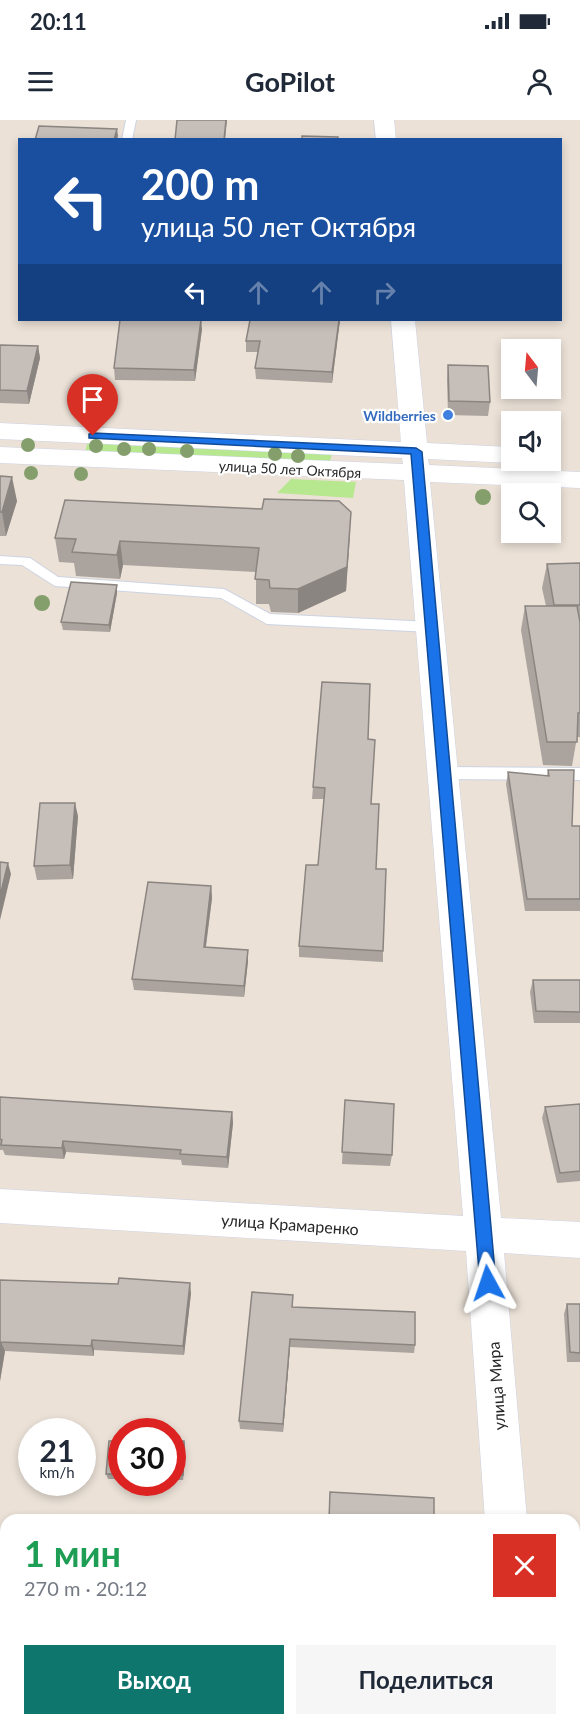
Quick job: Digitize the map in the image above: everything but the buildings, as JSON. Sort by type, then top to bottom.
[{"type":"street","points":[[384,120],[386,138]]},
{"type":"street","name":"улица Мира","points":[[403,321],[507,1514]]},
{"type":"street","name":"улица 50 лет Октября","points":[[0,431],[417,463],[580,480]]},
{"type":"street","name":"улица 50 лет Октября","points":[[0,455],[417,463],[501,456]]},
{"type":"street","points":[[561,457],[580,458]]},
{"type":"street","name":"улица Крамаренко","points":[[0,1206],[580,1240]]},
{"type":"lane","points":[[127,138],[130,120]]},
{"type":"lane","points":[[0,560],[25,561],[55,581],[224,594],[267,619],[431,627]]},
{"type":"lane","points":[[444,773],[580,774]]},
{"type":"green space","points":[[88,441],[332,454],[329,464],[85,452]]},
{"type":"green space","points":[[291,479],[356,482],[353,498],[277,493]]},
{"type":"place","name":"Wildberries","points":[[448,415]]},
{"type":"route","points":[[93,436],[416,452],[488,1283]]}]
